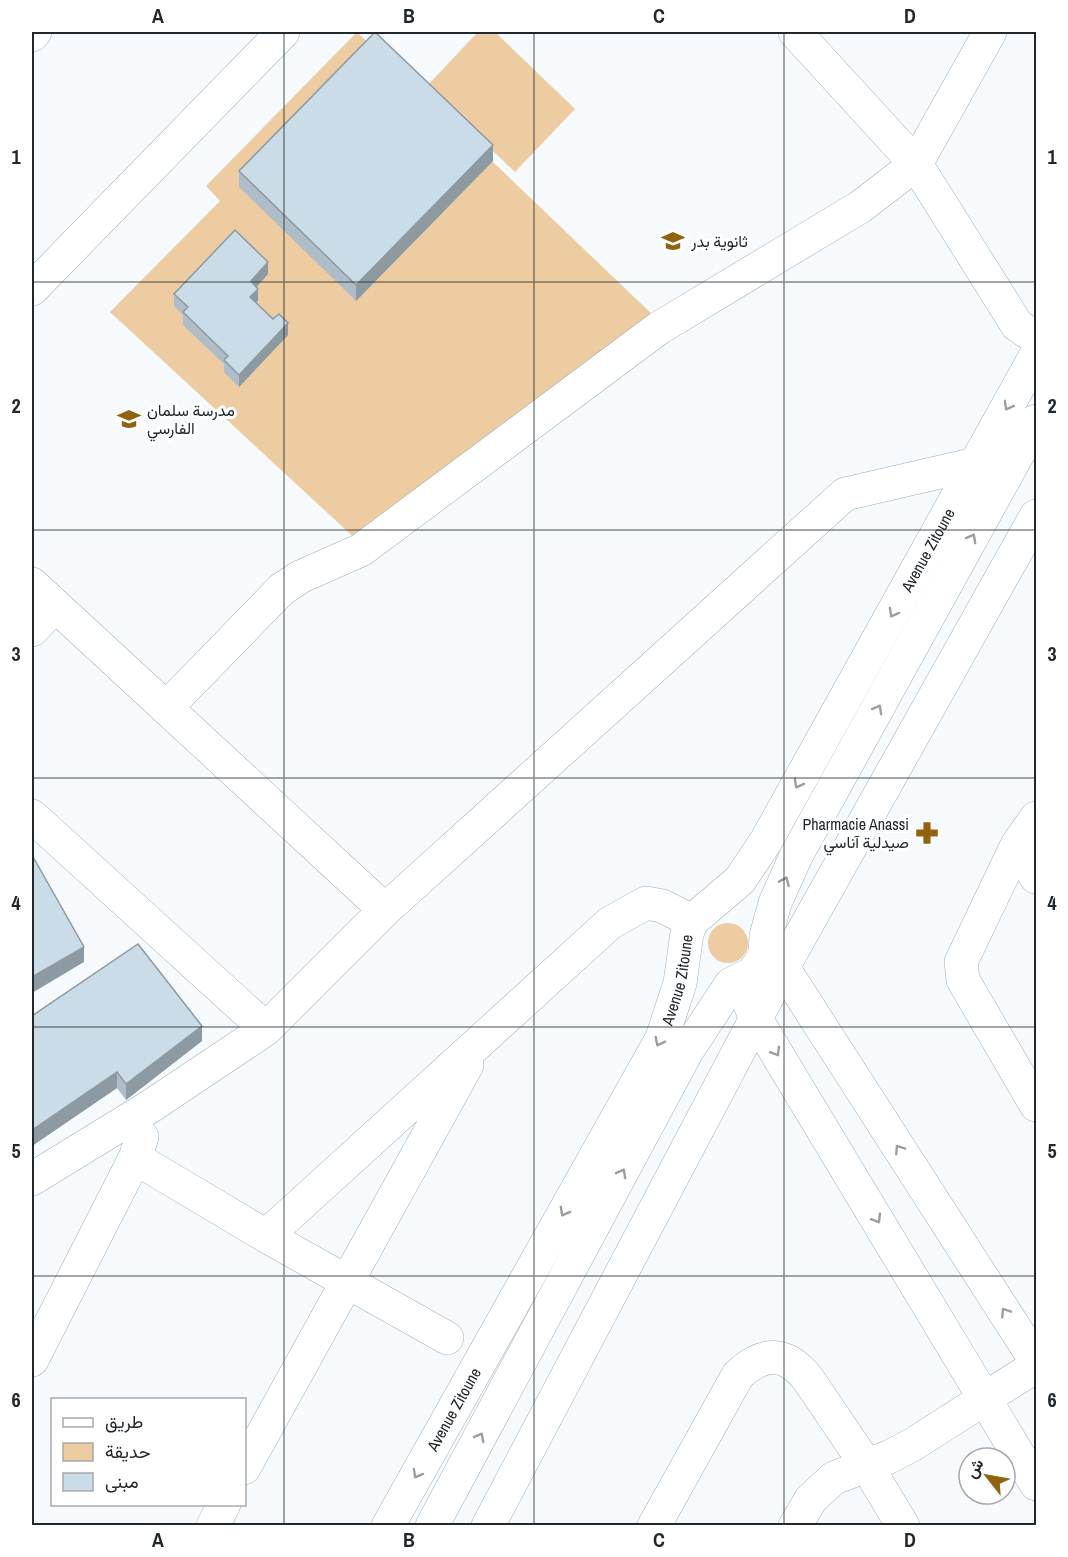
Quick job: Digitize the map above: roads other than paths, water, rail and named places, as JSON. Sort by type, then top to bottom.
[{"type":"street","points":[[32,289],[283,32]]},
{"type":"street","points":[[795,32],[916,164],[1017,325],[1036,338]]},
{"type":"street","points":[[166,708],[282,589],[300,577],[361,550],[659,328],[860,207],[916,164],[990,32]]},
{"type":"street","name":"Avenue Zitoune","points":[[388,1526],[662,1038],[697,924],[740,880],[766,841],[1036,355]]},
{"type":"street","name":"Avenue Zitoune","points":[[432,1526],[687,1051],[736,982],[752,974],[772,949],[775,903],[796,856],[1036,424]]},
{"type":"street","points":[[32,1179],[151,1106],[266,1029],[385,910],[846,494],[975,465]]},
{"type":"street","points":[[488,1526],[756,1019],[772,949],[1036,516]]},
{"type":"street","points":[[32,584],[385,910]]},
{"type":"street","points":[[32,630],[55,606]]},
{"type":"street","points":[[32,816],[266,1029]]},
{"type":"street","points":[[1036,818],[1017,845],[961,960],[961,972],[996,1038],[1036,1105]]},
{"type":"street","points":[[1017,845],[1036,877]]},
{"type":"street","points":[[1036,1361],[772,949],[762,923],[753,912],[741,905],[727,902],[697,924],[693,967],[710,981],[736,982],[756,1019],[1036,1484]]},
{"type":"street","points":[[266,1236],[610,923],[627,911],[646,903],[662,906],[697,924]]},
{"type":"street","points":[[132,953],[162,934]]},
{"type":"street","points":[[246,1464],[480,1042]]},
{"type":"street","points":[[32,1360],[135,1158],[151,1106]]},
{"type":"street","points":[[135,1158],[266,1236],[447,1338]]},
{"type":"street","points":[[654,1526],[729,1388],[754,1361],[776,1358],[798,1366],[867,1466],[903,1526]]},
{"type":"street","points":[[795,1526],[811,1499],[822,1487],[845,1472],[867,1466],[912,1445],[986,1400],[1036,1366]]},
{"type":"street","points":[[213,1526],[223,1506]]},
{"type":"place","name":"ثانوية بدر","points":[[673,241]]},
{"type":"place","name":"مدرسة سلمان الفارسي","points":[[129,419]]},
{"type":"place","name":"Pharmacie Anassi صيدلية آناسي","points":[[927,833]]}]
